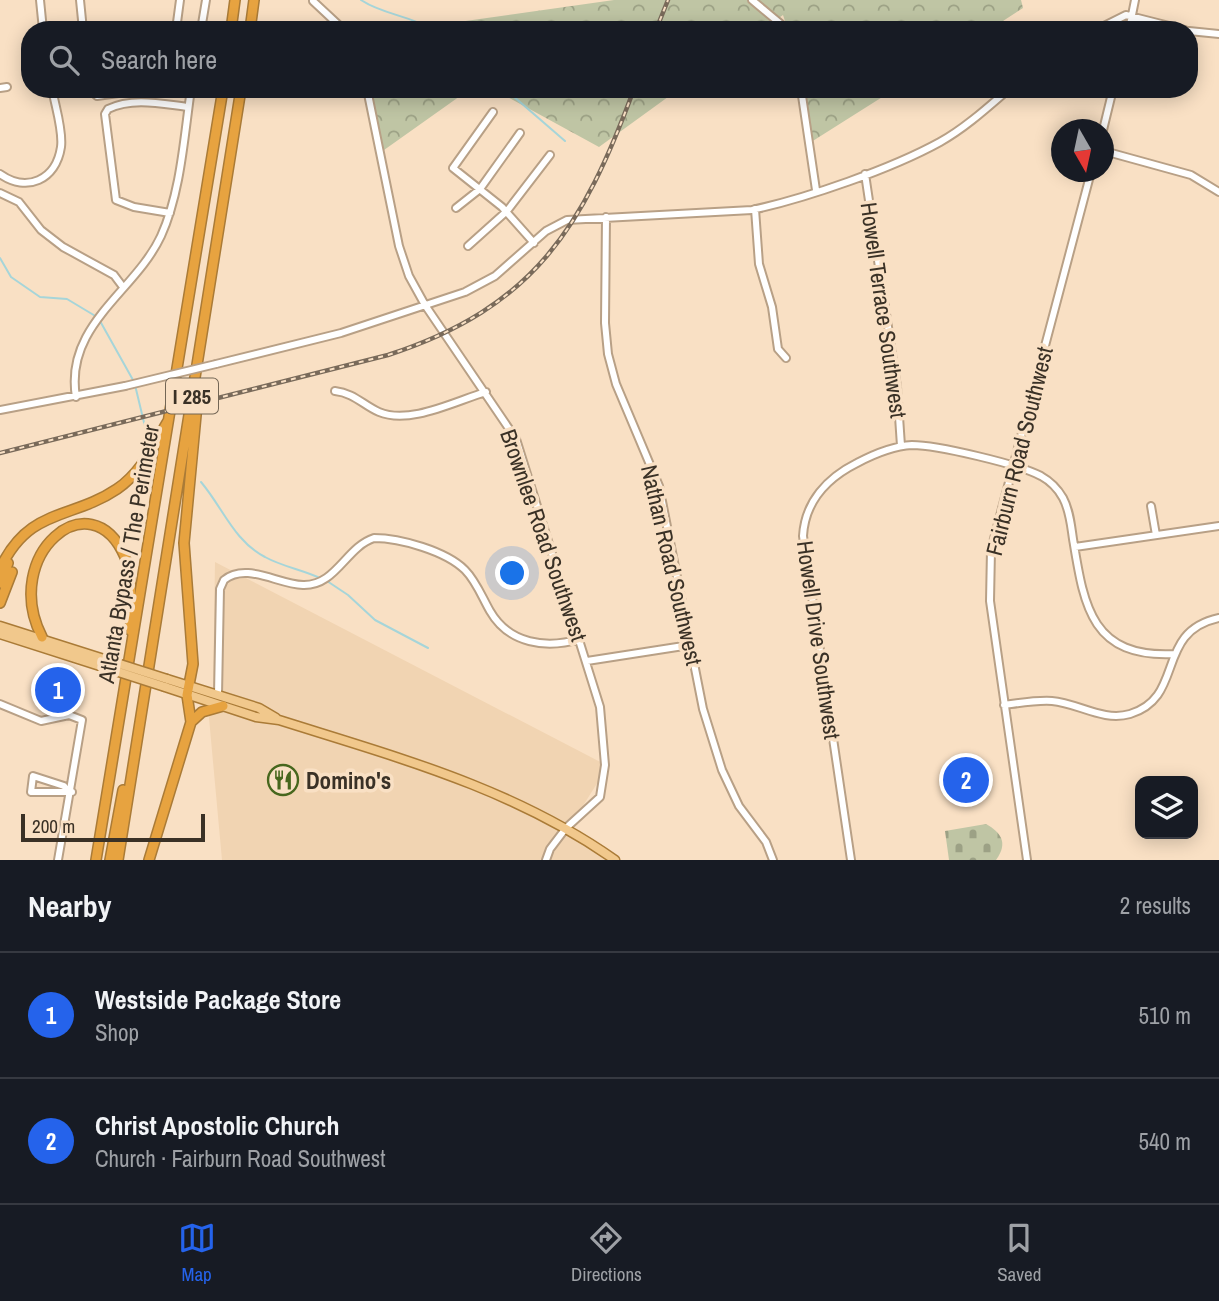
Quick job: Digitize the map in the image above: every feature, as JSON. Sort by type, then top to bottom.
[{"type":"highway","points":[[232,21],[235,0]]},
{"type":"highway","points":[[251,21],[254,0]]},
{"type":"highway","name":"Atlanta Bypass / The Perimeter","points":[[96,860],[222,98]]},
{"type":"highway","name":"Atlanta Bypass / The Perimeter","points":[[118,860],[240,98]]},
{"type":"highway","points":[[149,860],[191,722],[192,710],[188,690],[193,664],[184,543],[200,347]]},
{"type":"highway","points":[[0,569],[8,553],[49,517],[101,498],[124,483],[144,463],[171,416]]},
{"type":"highway","points":[[0,603],[15,568],[32,540],[55,527],[83,525],[108,536],[121,550],[128,566],[132,643]]},
{"type":"highway","points":[[0,583],[24,538]]},
{"type":"highway","points":[[15,568],[16,597]]},
{"type":"highway","points":[[22,614],[42,637]]},
{"type":"highway","points":[[110,860],[142,702]]},
{"type":"highway","points":[[191,722],[202,712],[223,706]]},
{"type":"main road","points":[[0,626],[42,637],[104,663]]},
{"type":"main road","points":[[0,634],[104,663],[188,690],[256,717],[279,720],[458,778],[512,800],[566,828],[615,860]]},
{"type":"main road","points":[[188,690],[218,695],[259,708],[279,720]]},
{"type":"street","points":[[40,0],[42,21]]},
{"type":"street","points":[[80,0],[82,21]]},
{"type":"street","points":[[177,21],[180,0]]},
{"type":"street","points":[[202,21],[206,0]]},
{"type":"street","points":[[1132,21],[1135,0]]},
{"type":"street","points":[[313,1],[334,21]]},
{"type":"street","points":[[755,1],[778,21]]},
{"type":"street","points":[[1112,21],[1119,17],[1133,16],[1152,21]]},
{"type":"street","points":[[1198,31],[1219,34]]},
{"type":"street","points":[[0,174],[9,181],[28,184],[40,180],[54,166],[62,145],[54,98]]},
{"type":"street","points":[[76,397],[75,380],[88,332],[104,307],[149,257],[170,213],[190,98]]},
{"type":"street","name":"Brownlee Road Southwest","points":[[369,98],[399,246],[409,276],[425,305],[516,439],[600,707],[605,765],[600,797],[566,828],[550,849],[546,860]]},
{"type":"street","points":[[802,98],[816,190]]},
{"type":"street","points":[[0,410],[125,386],[341,333],[465,292],[495,276],[534,243],[567,220],[755,209],[816,190],[865,174],[941,141],[997,98]]},
{"type":"street","points":[[1106,119],[1111,98]]},
{"type":"street","points":[[170,213],[134,207],[116,200],[105,114],[115,105],[141,102],[188,107]]},
{"type":"street","points":[[493,112],[453,168],[507,211],[534,243]]},
{"type":"street","points":[[456,208],[480,189],[520,133]]},
{"type":"street","points":[[1114,154],[1191,175],[1219,192]]},
{"type":"street","points":[[468,246],[507,211],[550,155]]},
{"type":"street","name":"Howell Terrace Southwest","points":[[865,174],[897,387],[901,446]]},
{"type":"street","points":[[9,181],[0,194],[19,202],[41,230],[63,247],[114,275],[123,287]]},
{"type":"street","name":"Fairburn Road Southwest","points":[[1027,860],[1003,705],[989,575],[991,547],[1088,182]]},
{"type":"street","points":[[755,209],[758,264],[772,307],[778,349],[786,358]]},
{"type":"street","name":"Nathan Road Southwest","points":[[606,217],[605,323],[608,354],[616,384],[659,486],[703,709],[722,770],[739,806],[766,842],[774,860]]},
{"type":"street","points":[[335,391],[350,394],[379,412],[399,416],[486,392]]},
{"type":"street","name":"Howell Drive Southwest","points":[[851,860],[803,536],[804,522],[814,499],[834,478],[868,457],[901,446],[928,447],[1041,476],[1059,492],[1069,511],[1083,599],[1100,629],[1115,642],[1134,651],[1153,655],[1174,654]]},
{"type":"street","points":[[1151,506],[1156,535]]},
{"type":"street","points":[[1074,547],[1219,526]]},
{"type":"street","points":[[218,695],[220,589],[224,580],[241,572],[302,585],[315,584],[328,578],[357,546],[374,538],[417,547],[460,566],[473,579],[496,620],[516,637],[544,644],[580,639]]},
{"type":"street","points":[[1003,705],[1052,701],[1104,716],[1131,714],[1147,706],[1160,693],[1179,643],[1195,626],[1219,618]]},
{"type":"street","points":[[587,662],[690,645]]},
{"type":"street","points":[[0,704],[41,721],[69,715],[82,720],[58,860]]},
{"type":"street","points":[[33,776],[64,786],[69,792],[31,792],[33,776]]},
{"type":"shaded area","points":[[215,562],[608,766],[569,828],[616,860],[222,860],[208,707],[213,690]]},
{"type":"green space","points":[[614,0],[1021,0],[1023,8],[1003,21],[785,21],[783,15],[775,21],[465,21]]},
{"type":"green space","points":[[365,98],[457,98],[377,155]]},
{"type":"green space","points":[[509,98],[667,98],[599,147]]},
{"type":"green space","points":[[800,98],[881,98],[808,144]]},
{"type":"green space","points":[[986,824],[1001,838],[1002,848],[996,860],[949,860],[945,831]]},
{"type":"waterway","points":[[361,0],[378,9],[415,21]]},
{"type":"waterway","points":[[515,98],[565,141]]},
{"type":"waterway","points":[[0,258],[11,277],[40,297],[67,299],[97,317]]},
{"type":"waterway","points":[[100,321],[133,380]]},
{"type":"waterway","points":[[135,385],[147,435]]},
{"type":"waterway","points":[[201,482],[237,533],[254,550],[272,560],[322,579]]},
{"type":"waterway","points":[[327,581],[348,595],[375,620],[428,648]]},
{"type":"railway","points":[[660,21],[668,0]]},
{"type":"railway","points":[[0,453],[388,355],[439,335],[481,313],[517,286],[547,256],[573,221],[595,182],[631,98]]},
{"type":"place","name":"Westside Package Store","points":[[58,690]]},
{"type":"place","name":"Domino's","points":[[283,780]]},
{"type":"place","name":"Christ Apostolic Church","points":[[966,780]]}]
